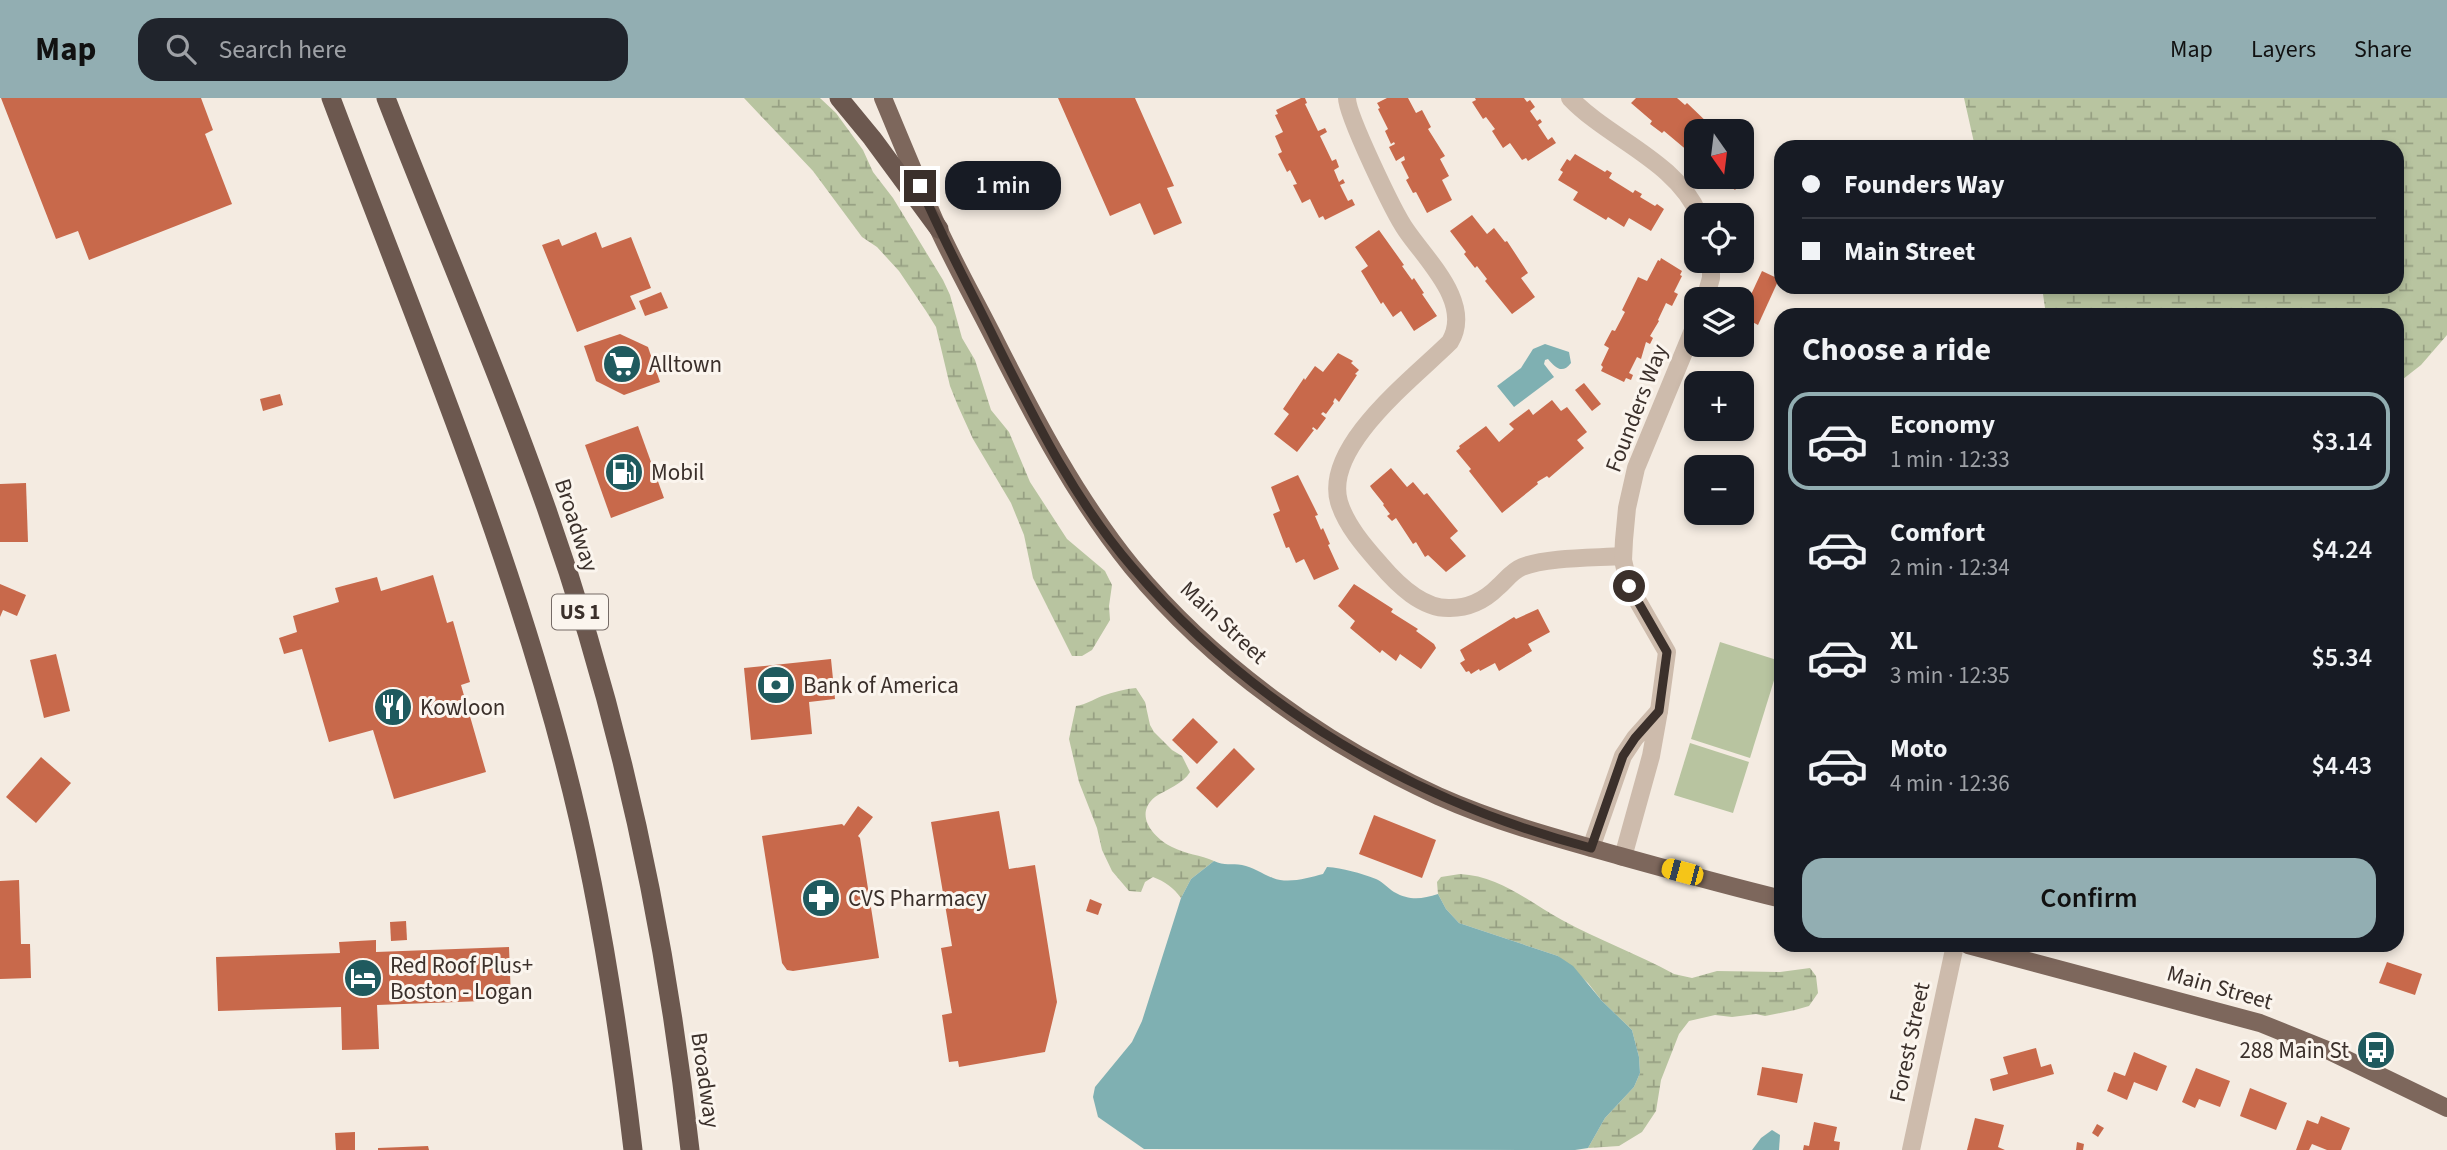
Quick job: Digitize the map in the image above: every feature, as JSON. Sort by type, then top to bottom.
[{"type":"highway","name":"US 1","points":[[331,98],[464,447],[513,586],[566,767],[618,1032],[633,1150]]},
{"type":"highway","name":"Broadway","points":[[386,98],[520,436],[548,512],[590,643],[648,877],[674,1032],[690,1150]]},
{"type":"highway","points":[[839,98],[939,229]]},
{"type":"main road","name":"Main Street","points":[[883,98],[939,229],[1049,447],[1133,568],[1200,638],[1228,663],[1308,723],[1392,773],[1439,796],[1486,815],[1591,848],[1774,897]]},
{"type":"main road","name":"Main Street","points":[[1995,952],[2260,1023],[2325,1049],[2447,1108]]},
{"type":"street","points":[[1347,98],[1352,117],[1401,220],[1442,280],[1458,318],[1457,331],[1450,342],[1363,427],[1340,466],[1338,492],[1341,506],[1350,523],[1381,566],[1410,593],[1426,603],[1447,608],[1466,607],[1485,598],[1509,575],[1529,565],[1623,556]]},
{"type":"street","points":[[1570,98],[1583,111],[1663,170],[1692,203]]},
{"type":"street","name":"Founders Way","points":[[1623,857],[1651,756],[1667,652],[1624,573],[1627,508],[1636,468],[1684,352]]},
{"type":"street","points":[[1591,848],[1623,756],[1659,711]]},
{"type":"street","name":"Forest Street","points":[[1911,1150],[1953,952]]},
{"type":"green space","points":[[744,98],[820,98],[836,113],[863,150],[873,172],[893,198],[943,280],[962,338],[975,360],[991,410],[1009,432],[1030,482],[1067,539],[1105,571],[1112,585],[1110,620],[1092,650],[1082,656],[1072,656],[1033,578],[1024,535],[1011,503],[973,439],[958,406],[950,386],[936,327],[926,311],[899,271],[877,247],[862,237],[813,171]]},
{"type":"green space","points":[[1964,98],[2447,98],[2447,335],[2421,365],[2404,378],[2404,308],[2045,308],[2043,294],[2404,294],[2404,140],[1973,140]]},
{"type":"green space","points":[[1720,642],[1774,659],[1774,680],[1750,758],[1691,739]]},
{"type":"green space","points":[[1136,688],[1145,702],[1154,732],[1182,756],[1190,772],[1149,804],[1146,811],[1148,825],[1159,838],[1172,847],[1214,861],[1191,879],[1181,898],[1168,885],[1153,877],[1145,882],[1141,892],[1129,891],[1112,871],[1079,782],[1069,739],[1076,706],[1110,693]]},
{"type":"green space","points":[[1690,743],[1749,762],[1733,813],[1674,795]]},
{"type":"green space","points":[[1460,874],[1488,880],[1514,891],[1576,927],[1674,974],[1692,978],[1717,971],[1780,972],[1810,968],[1816,976],[1818,993],[1809,1006],[1795,1010],[1765,1016],[1715,1015],[1689,1021],[1679,1034],[1661,1080],[1656,1111],[1642,1132],[1619,1146],[1588,1148],[1605,1118],[1634,1087],[1640,1073],[1632,1030],[1588,983],[1558,956],[1459,923],[1446,909],[1438,894],[1437,882],[1441,877]]},
{"type":"water","points":[[1545,344],[1569,352],[1571,363],[1562,369],[1548,359],[1545,360],[1544,364],[1554,377],[1514,407],[1497,386],[1521,368],[1533,349]]},
{"type":"water","points":[[1214,861],[1246,866],[1273,878],[1285,880],[1323,874],[1327,867],[1339,868],[1376,879],[1405,897],[1421,898],[1438,894],[1446,909],[1459,923],[1558,956],[1573,966],[1602,1001],[1632,1030],[1640,1073],[1634,1087],[1605,1118],[1588,1148],[1575,1150],[1144,1149],[1098,1117],[1093,1097],[1095,1087],[1132,1042],[1142,1021],[1181,898],[1191,879]]},
{"type":"water","points":[[1772,1130],[1780,1135],[1779,1150],[1752,1150],[1761,1138]]},
{"type":"building","points":[[1,98],[201,98],[213,130],[205,134],[232,204],[89,260],[78,231],[56,239]]},
{"type":"building","points":[[1058,98],[1135,98],[1174,186],[1167,188],[1182,223],[1154,235],[1140,203],[1110,216]]},
{"type":"building","points":[[1305,98],[1305,104],[1318,131],[1325,128],[1327,132],[1320,136],[1332,161],[1336,159],[1339,167],[1334,170],[1339,182],[1343,179],[1345,183],[1340,185],[1348,201],[1352,199],[1355,205],[1325,220],[1323,216],[1319,218],[1310,199],[1302,203],[1293,185],[1297,184],[1278,154],[1282,152],[1275,136],[1283,132],[1275,115],[1278,114],[1276,110]]},
{"type":"building","points":[[1387,98],[1408,98],[1416,113],[1422,110],[1431,127],[1428,129],[1445,156],[1440,159],[1449,176],[1442,180],[1452,200],[1427,213],[1406,180],[1409,178],[1401,162],[1405,160],[1404,156],[1396,161],[1389,147],[1395,144],[1391,144],[1385,131],[1388,129],[1377,103]]},
{"type":"building","points":[[1475,98],[1524,98],[1527,102],[1530,100],[1535,107],[1530,111],[1537,121],[1540,119],[1542,122],[1538,125],[1548,140],[1552,137],[1556,143],[1528,161],[1526,158],[1522,160],[1510,143],[1503,148],[1492,131],[1495,129],[1486,117],[1483,119],[1472,102]]},
{"type":"building","points":[[1636,98],[1677,98],[1685,105],[1687,103],[1704,119],[1684,119],[1684,148],[1664,131],[1662,133],[1650,124],[1652,121],[1631,103]]},
{"type":"building","points":[[1575,154],[1605,172],[1607,170],[1612,173],[1609,178],[1633,193],[1635,190],[1642,194],[1640,197],[1664,209],[1651,231],[1629,218],[1624,227],[1608,217],[1606,220],[1573,200],[1578,192],[1558,180],[1563,172],[1560,170],[1567,159],[1570,161]]},
{"type":"building","points":[[1472,215],[1487,234],[1494,228],[1505,242],[1507,241],[1528,273],[1521,278],[1535,297],[1512,314],[1485,281],[1487,279],[1477,266],[1475,268],[1464,254],[1466,252],[1450,231]]},
{"type":"building","points":[[1379,230],[1412,280],[1414,278],[1437,316],[1414,331],[1401,311],[1393,317],[1383,302],[1381,304],[1361,271],[1368,266],[1355,247]]},
{"type":"building","points":[[596,232],[602,248],[631,237],[651,288],[630,296],[636,309],[577,332],[542,245],[559,239],[562,246]]},
{"type":"building","points":[[1661,258],[1682,271],[1674,292],[1678,294],[1672,306],[1666,303],[1650,336],[1653,338],[1650,344],[1646,342],[1641,359],[1637,357],[1629,373],[1633,375],[1631,380],[1626,378],[1624,382],[1601,371],[1609,348],[1604,345],[1625,312],[1622,310],[1638,277],[1647,281]]},
{"type":"building","points":[[1762,271],[1774,277],[1774,290],[1758,325],[1754,323],[1754,288]]},
{"type":"building","points":[[661,292],[668,308],[645,316],[639,301]]},
{"type":"building","name":"Alltown","points":[[620,334],[648,347],[660,382],[624,395],[596,381],[584,346]]},
{"type":"building","points":[[1338,353],[1353,361],[1351,363],[1359,370],[1355,374],[1357,375],[1339,402],[1335,398],[1326,414],[1321,414],[1326,418],[1317,430],[1313,427],[1314,430],[1297,452],[1274,434],[1289,414],[1283,409],[1315,366],[1323,372]]},
{"type":"building","points":[[1584,383],[1601,404],[1592,411],[1575,390]]},
{"type":"building","points":[[280,394],[283,405],[263,411],[260,399]]},
{"type":"building","points":[[1552,400],[1561,411],[1567,407],[1587,432],[1577,440],[1584,448],[1549,478],[1547,476],[1537,482],[1538,484],[1502,513],[1456,451],[1486,426],[1499,442],[1514,429],[1509,424],[1529,409],[1533,415]]},
{"type":"building","name":"Mobil","points":[[638,426],[664,498],[611,518],[585,445]]},
{"type":"building","points":[[1391,468],[1407,487],[1413,482],[1424,495],[1427,493],[1458,531],[1450,538],[1466,556],[1446,572],[1428,555],[1425,557],[1396,518],[1392,521],[1387,516],[1390,514],[1370,486]]},
{"type":"building","points":[[1298,475],[1318,515],[1315,516],[1321,530],[1323,528],[1339,569],[1314,580],[1304,559],[1296,563],[1289,547],[1286,548],[1273,514],[1280,511],[1271,487]]},
{"type":"building","points":[[26,483],[28,542],[0,542],[0,484]]},
{"type":"building","name":"Kowloon","points":[[433,575],[447,623],[453,621],[470,682],[461,685],[486,772],[394,799],[373,730],[329,742],[302,649],[284,654],[279,638],[297,632],[293,616],[339,602],[335,588],[377,577],[381,591]]},
{"type":"building","points":[[0,584],[26,595],[17,616],[3,610],[0,617]]},
{"type":"building","points":[[1354,584],[1393,609],[1391,612],[1418,629],[1416,631],[1434,644],[1436,648],[1421,669],[1400,654],[1396,661],[1382,650],[1380,653],[1350,628],[1355,621],[1338,606]]},
{"type":"building","points":[[1538,609],[1550,632],[1528,644],[1532,651],[1499,671],[1495,663],[1471,674],[1466,672],[1460,663],[1465,660],[1460,650],[1514,617],[1516,619]]},
{"type":"building","points":[[56,654],[70,711],[44,718],[30,660]]},
{"type":"building","name":"Bank of America","points":[[831,659],[835,699],[809,702],[812,734],[751,740],[744,668]]},
{"type":"building","points":[[1193,718],[1218,742],[1197,764],[1172,740]]},
{"type":"building","points":[[1234,748],[1255,769],[1217,808],[1196,788]]},
{"type":"building","points":[[41,757],[71,783],[36,823],[6,797]]},
{"type":"building","name":"CVS Pharmacy","points":[[858,806],[873,817],[858,836],[879,958],[787,970],[782,963],[762,836],[842,824],[844,826]]},
{"type":"building","points":[[999,811],[1009,869],[1035,865],[1057,1002],[1045,1052],[959,1067],[958,1061],[949,1062],[942,1015],[952,1013],[941,948],[952,946],[931,822]]},
{"type":"building","points":[[1374,815],[1436,840],[1422,878],[1359,854]]},
{"type":"building","points":[[19,880],[21,944],[30,944],[31,978],[0,979],[0,881]]},
{"type":"building","points":[[1090,899],[1102,904],[1098,915],[1086,911]]},
{"type":"building","points":[[406,921],[407,940],[391,941],[390,922]]},
{"type":"building","name":"Red Roof Plus+ Boston - Logan","points":[[376,940],[376,952],[509,947],[511,1000],[377,1005],[379,1049],[342,1050],[341,1007],[218,1011],[216,957],[340,953],[339,942]]},
{"type":"building","points":[[2387,962],[2422,974],[2415,995],[2379,983]]},
{"type":"building","points":[[2036,1048],[2041,1067],[2051,1064],[2054,1074],[1993,1091],[1990,1079],[2008,1074],[2003,1057]]},
{"type":"building","points":[[2134,1052],[2167,1066],[2157,1091],[2134,1082],[2127,1100],[2107,1091],[2114,1072],[2125,1076]]},
{"type":"building","points":[[1762,1067],[1803,1074],[1797,1103],[1757,1095]]},
{"type":"building","points":[[2196,1068],[2230,1081],[2220,1107],[2199,1099],[2195,1108],[2182,1102]]},
{"type":"building","points":[[2250,1088],[2287,1103],[2276,1130],[2240,1116]]},
{"type":"building","points":[[2321,1116],[2350,1128],[2341,1150],[2327,1150],[2312,1144],[2309,1150],[2296,1150],[2307,1120],[2318,1124]]},
{"type":"building","points":[[1975,1118],[2004,1125],[1998,1147],[2005,1150],[1967,1150]]},
{"type":"building","points":[[1814,1122],[1837,1127],[1834,1141],[1840,1142],[1839,1150],[1803,1150],[1804,1145],[1809,1146]]},
{"type":"building","points":[[2097,1124],[2104,1128],[2098,1137],[2092,1133]]},
{"type":"building","points":[[355,1132],[355,1150],[336,1150],[335,1133]]},
{"type":"building","points":[[2077,1142],[2084,1144],[2083,1150],[2076,1150]]},
{"type":"building","points":[[428,1146],[429,1150],[378,1150],[378,1148]]},
{"type":"place","name":"Alltown","points":[[622,364]]},
{"type":"place","name":"Mobil","points":[[624,472]]},
{"type":"place","name":"Bank of America","points":[[776,685]]},
{"type":"place","name":"Kowloon","points":[[393,707]]},
{"type":"place","name":"CVS Pharmacy","points":[[821,898]]},
{"type":"place","name":"Red Roof Plus+ Boston - Logan","points":[[363,978]]},
{"type":"place","name":"288 Main St","points":[[2376,1050]]},
{"type":"route","points":[[920,186],[1049,447],[1101,526],[1133,568],[1200,638],[1228,663],[1308,723],[1392,773],[1486,815],[1591,848],[1623,756],[1659,711],[1667,652],[1629,586]]}]
